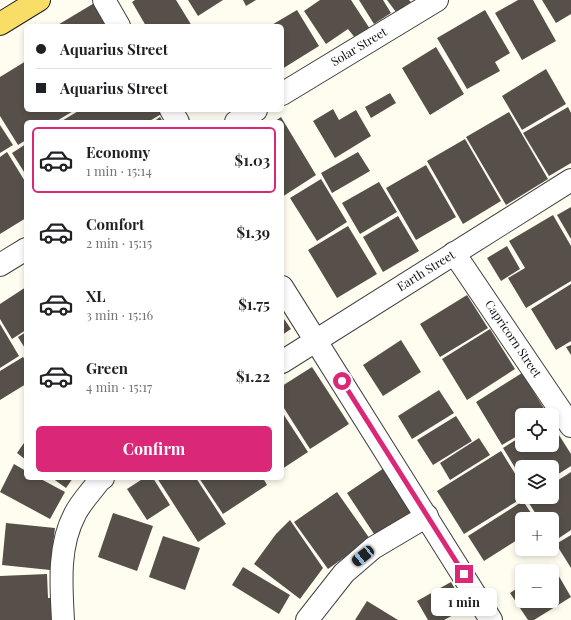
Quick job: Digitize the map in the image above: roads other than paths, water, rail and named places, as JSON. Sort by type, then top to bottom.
[{"type":"main road","points":[[0,24],[39,0]]},
{"type":"street","points":[[104,0],[118,24]]},
{"type":"street","name":"Solar Street","points":[[284,93],[437,0]]},
{"type":"street","points":[[239,120],[253,112]]},
{"type":"street","name":"Earth Street","points":[[284,361],[571,180]]},
{"type":"street","points":[[0,265],[24,250]]},
{"type":"street","name":"Capricorn Street","points":[[454,253],[571,426]]},
{"type":"street","points":[[284,289],[491,620]]},
{"type":"street","points":[[63,620],[61,584],[64,546],[75,514],[101,480]]},
{"type":"street","points":[[307,620],[344,573],[373,548],[427,516]]}]
